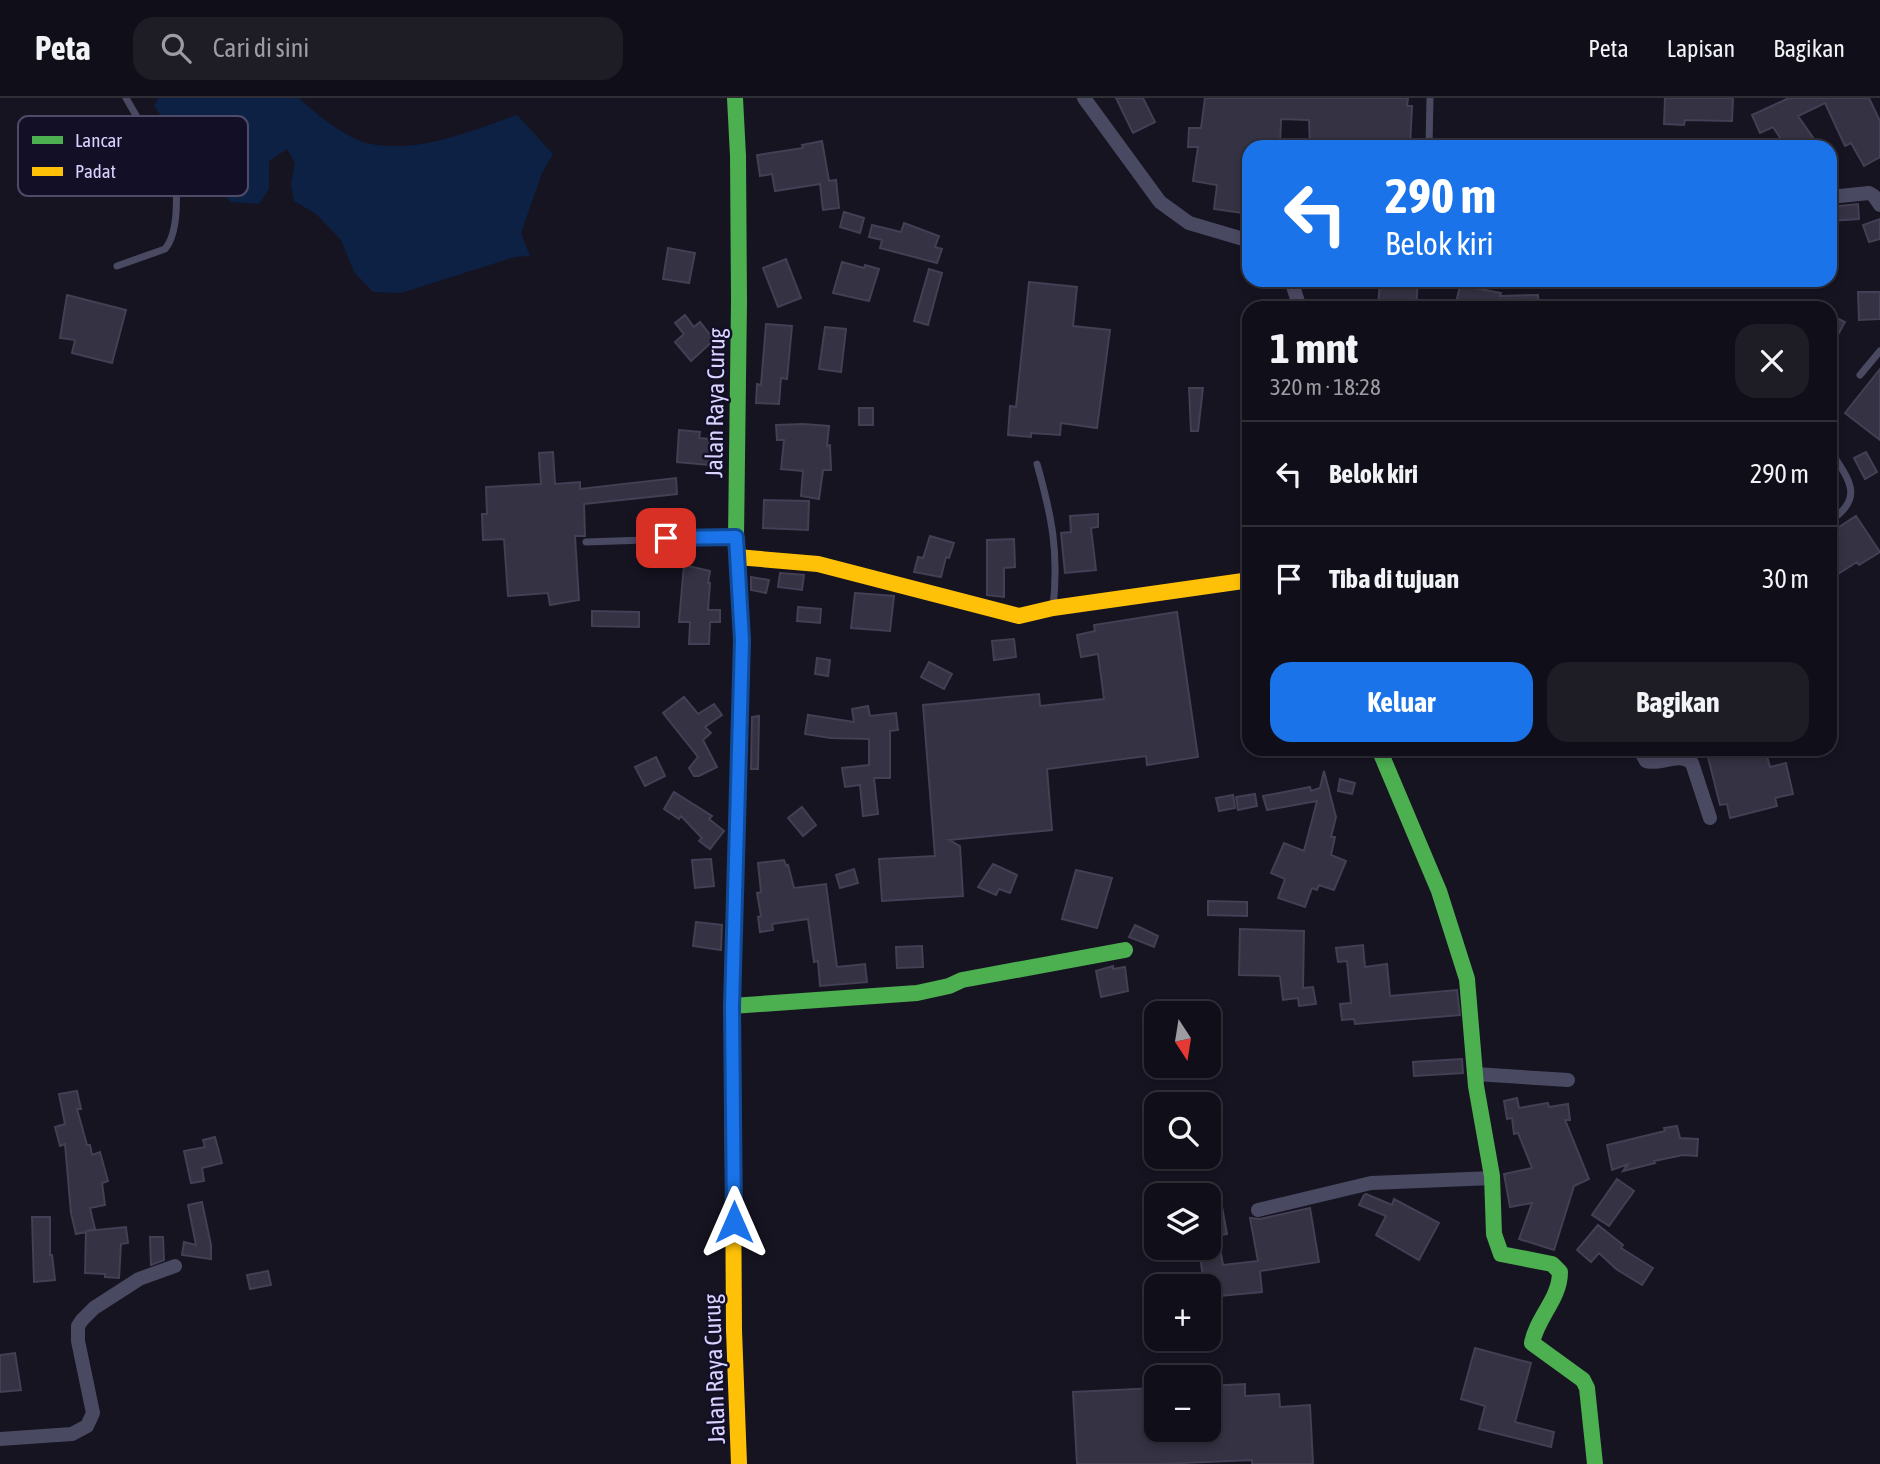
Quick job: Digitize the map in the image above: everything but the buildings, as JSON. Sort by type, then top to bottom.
[{"type":"street","name":"Jalan Raya Curug","points":[[735,98],[739,262],[736,537],[742,640],[732,1006],[734,1330],[739,1464]]},
{"type":"street","points":[[1084,98],[1160,202],[1189,223],[1242,239]]},
{"type":"street","points":[[1837,196],[1869,193],[1880,205]]},
{"type":"street","points":[[737,557],[818,564],[1018,616],[1053,608],[1242,581]]},
{"type":"street","points":[[1382,756],[1420,844],[1467,979],[1473,1024],[1475,1074],[1493,1178],[1493,1226],[1498,1248],[1502,1254],[1552,1264],[1560,1272],[1558,1295],[1539,1319],[1532,1343],[1583,1380],[1587,1388],[1595,1464]]},
{"type":"street","points":[[1643,756],[1646,761],[1652,763],[1678,757],[1692,763],[1710,818]]},
{"type":"street","points":[[732,1006],[917,993],[949,986],[962,980],[1125,950]]},
{"type":"street","points":[[1475,1074],[1568,1080]]},
{"type":"street","points":[[1258,1210],[1371,1183],[1493,1178]]},
{"type":"street","points":[[0,1439],[72,1434],[87,1426],[93,1413],[78,1341],[78,1326],[94,1308],[139,1279],[175,1266]]},
{"type":"lane","points":[[126,98],[136,116]]},
{"type":"lane","points":[[1429,140],[1430,98]]},
{"type":"lane","points":[[117,266],[165,249],[171,242],[177,196]]},
{"type":"lane","points":[[1860,375],[1880,351]]},
{"type":"lane","points":[[1837,462],[1851,485],[1852,494],[1848,508],[1837,516]]},
{"type":"lane","points":[[1037,464],[1055,535],[1057,568],[1053,608]]},
{"type":"lane","points":[[586,542],[736,537]]},
{"type":"water","points":[[158,98],[299,98],[353,138],[390,146],[408,146],[445,139],[517,115],[553,154],[542,173],[521,233],[530,256],[515,257],[401,293],[373,292],[354,272],[341,240],[316,214],[294,201],[291,184],[295,163],[287,149],[269,161],[269,189],[259,204],[230,202],[226,196],[248,196],[248,116],[161,116],[154,106]]},
{"type":"traffic: fast","points":[[732,1011],[742,640],[736,537],[739,301],[735,98]]},
{"type":"traffic: fast","points":[[1382,756],[1439,891],[1467,979],[1476,1086],[1492,1176],[1494,1234],[1501,1254],[1552,1264],[1560,1272],[1556,1291],[1532,1343],[1583,1380],[1587,1388],[1595,1464]]},
{"type":"traffic: fast","points":[[732,1006],[917,993],[949,986],[962,980],[1125,950]]},
{"type":"traffic: slow","points":[[737,557],[818,564],[1019,616],[1053,608],[1242,581]]},
{"type":"traffic: slow","points":[[732,1011],[734,1330],[739,1464]]},
{"type":"route","points":[[666,538],[736,537],[742,640],[732,1006],[734,1222]]}]
